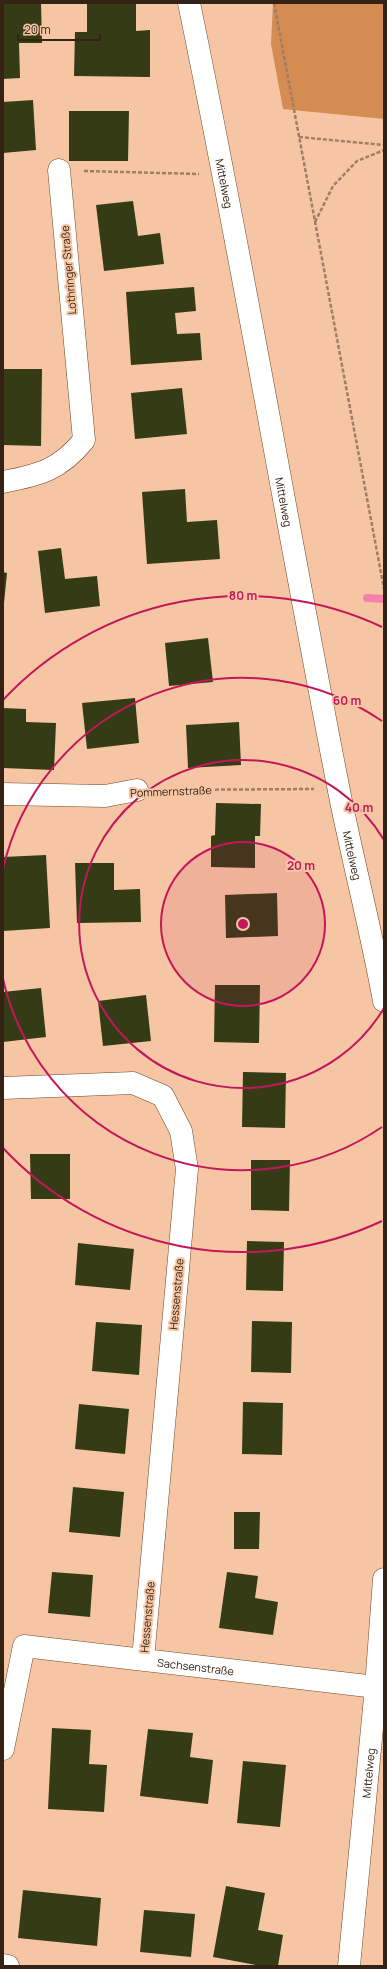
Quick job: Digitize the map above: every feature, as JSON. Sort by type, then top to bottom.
[{"type":"street","name":"Mittelweg","points":[[189,3],[225,175],[339,789],[375,948],[384,1001]]},
{"type":"street","name":"Lothringer Straße","points":[[3,482],[38,475],[72,456],[84,440],[59,170]]},
{"type":"street","name":"Pommernstraße","points":[[3,794],[105,796],[137,790]]},
{"type":"street","name":"Hessenstraße","points":[[3,1088],[133,1082],[163,1096],[181,1131],[187,1169],[143,1659]]},
{"type":"street","name":"Mittelweg","points":[[349,1966],[376,1686],[384,1579]]},
{"type":"street","name":"Sachsenstraße","points":[[3,1749],[24,1646],[376,1686]]},
{"type":"street","points":[[3,1965],[8,1966]]},
{"type":"path","points":[[274,3],[384,589]]},
{"type":"path","points":[[299,137],[384,145]]},
{"type":"path","points":[[315,222],[333,186],[357,161],[384,150]]},
{"type":"path","points":[[59,170],[225,175]]},
{"type":"path","name":"Pommernstraße","points":[[137,790],[339,789]]},
{"type":"shaded area","points":[[273,3],[384,3],[384,119],[283,109],[271,44]]},
{"type":"building","points":[[41,3],[42,43],[19,43],[20,78],[3,79],[3,4]]},
{"type":"building","points":[[87,3],[136,3],[136,31],[150,30],[150,77],[74,76],[75,32],[87,32]]},
{"type":"building","points":[[33,100],[36,150],[3,153],[3,102]]},
{"type":"building","points":[[69,111],[129,111],[128,161],[69,161]]},
{"type":"building","points":[[133,201],[138,236],[160,233],[164,264],[104,271],[96,205]]},
{"type":"building","points":[[194,287],[196,311],[175,313],[177,334],[200,333],[202,360],[131,365],[126,292]]},
{"type":"building","points":[[3,369],[42,369],[41,446],[3,445]]},
{"type":"building","points":[[182,388],[187,434],[135,439],[131,393]]},
{"type":"building","points":[[185,489],[187,522],[217,520],[220,559],[147,564],[142,492]]},
{"type":"building","points":[[61,548],[65,579],[97,576],[100,606],[45,613],[38,551]]},
{"type":"building","points":[[3,572],[7,573],[4,603],[3,603]]},
{"type":"building","points":[[208,638],[213,682],[169,686],[165,643]]},
{"type":"building","points":[[135,698],[139,743],[87,749],[82,703]]},
{"type":"building","points":[[3,708],[26,709],[26,722],[56,723],[54,770],[3,768]]},
{"type":"building","points":[[239,722],[241,765],[188,768],[186,725]]},
{"type":"building","points":[[216,803],[261,804],[260,836],[255,836],[255,868],[211,867],[211,836],[215,835]]},
{"type":"building","points":[[46,855],[50,928],[3,931],[3,857]]},
{"type":"building","points":[[75,863],[114,863],[114,890],[140,889],[141,922],[77,923]]},
{"type":"building","points":[[277,893],[278,936],[226,938],[225,895]]},
{"type":"building","points":[[215,985],[260,985],[259,1043],[214,1042]]},
{"type":"building","points":[[41,988],[46,1037],[3,1042],[3,992]]},
{"type":"building","points":[[146,995],[151,1041],[103,1046],[98,1001]]},
{"type":"building","points":[[243,1072],[286,1073],[285,1128],[242,1127]]},
{"type":"building","points":[[30,1154],[70,1154],[70,1199],[31,1199]]},
{"type":"building","points":[[251,1160],[290,1160],[289,1211],[251,1210]]},
{"type":"building","points":[[247,1241],[284,1242],[283,1291],[246,1290]]},
{"type":"building","points":[[78,1243],[134,1249],[130,1290],[75,1285]]},
{"type":"building","points":[[252,1321],[292,1322],[291,1373],[251,1372]]},
{"type":"building","points":[[96,1322],[142,1325],[139,1375],[92,1371]]},
{"type":"building","points":[[243,1402],[283,1403],[282,1455],[242,1454]]},
{"type":"building","points":[[79,1404],[129,1409],[125,1454],[75,1449]]},
{"type":"building","points":[[73,1487],[124,1492],[120,1537],[69,1532]]},
{"type":"building","points":[[234,1512],[260,1512],[259,1549],[234,1549]]},
{"type":"building","points":[[52,1572],[93,1575],[90,1617],[48,1613]]},
{"type":"building","points":[[227,1572],[258,1576],[255,1598],[278,1602],[273,1635],[219,1628]]},
{"type":"building","points":[[52,1728],[91,1730],[89,1764],[107,1765],[104,1812],[48,1809]]},
{"type":"building","points":[[148,1729],[193,1733],[190,1757],[213,1760],[208,1804],[140,1796]]},
{"type":"building","points":[[243,1761],[286,1765],[280,1827],[237,1823]]},
{"type":"building","points":[[226,1886],[265,1893],[258,1930],[283,1935],[278,1966],[261,1966],[213,1957]]},
{"type":"building","points":[[23,1890],[101,1898],[97,1946],[18,1938]]},
{"type":"building","points":[[144,1910],[195,1914],[191,1957],[140,1952]]},
{"type":"waterway","points":[[367,598],[384,599]]}]
